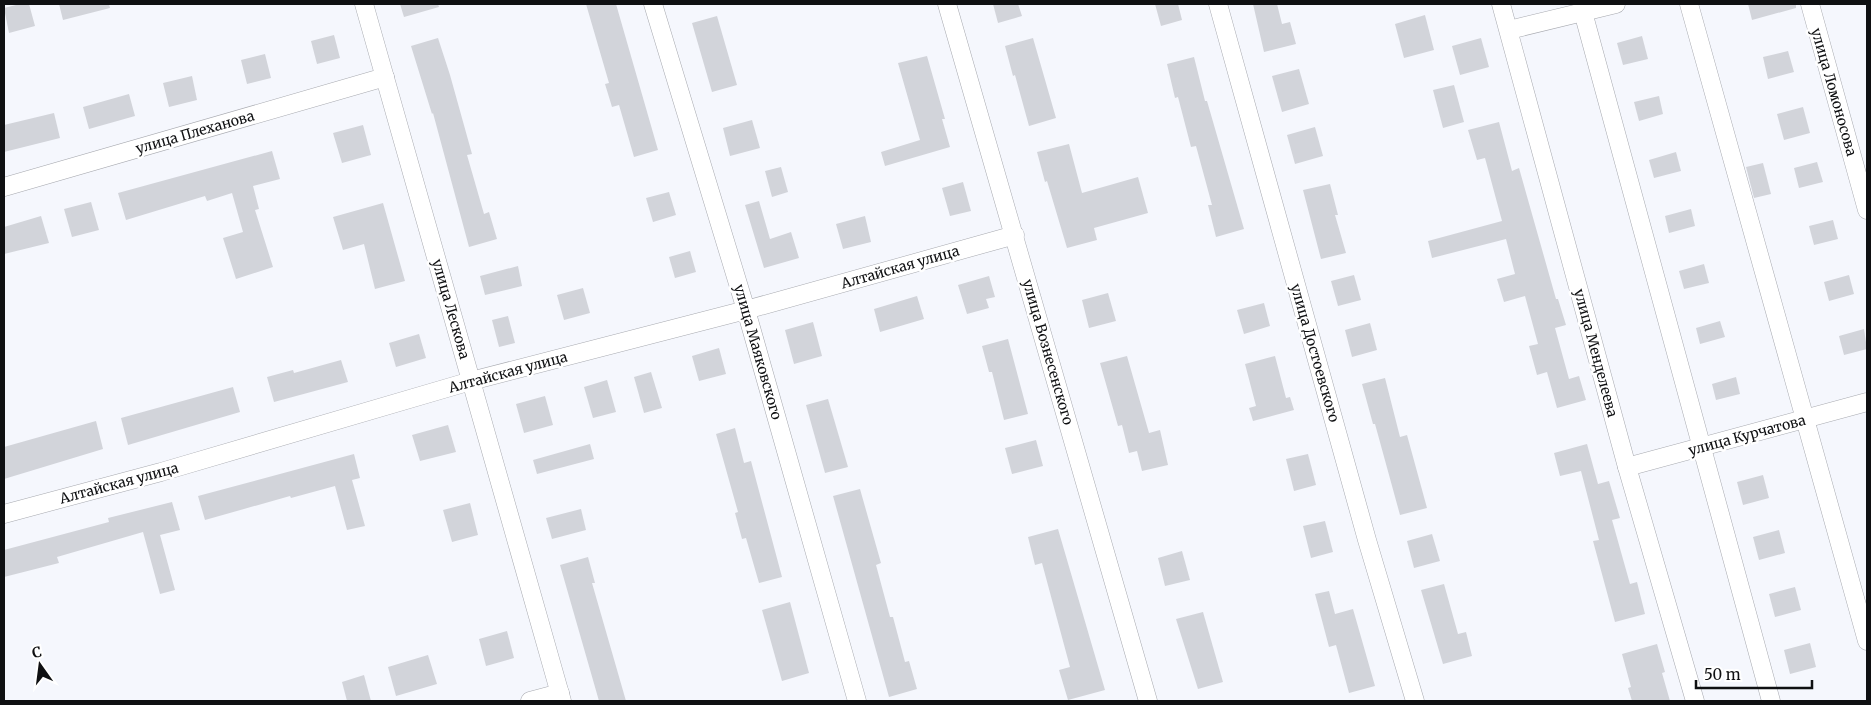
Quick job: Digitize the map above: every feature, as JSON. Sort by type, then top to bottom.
[{"type":"street","name":"улица Лескова","points":[[364,4],[561,697]]},
{"type":"street","name":"улица Маяковского","points":[[653,4],[746,310],[857,701]]},
{"type":"street","name":"улица Вознесенского","points":[[947,4],[1148,701]]},
{"type":"street","name":"улица Достоевского","points":[[1218,4],[1367,540],[1415,701]]},
{"type":"street","name":"улица Менделеева","points":[[1501,4],[1627,467],[1695,701]]},
{"type":"street","points":[[1509,30],[1616,4]]},
{"type":"street","points":[[1690,4],[1867,641]]},
{"type":"street","name":"улица Ломоносова","points":[[1810,4],[1867,210]]},
{"type":"street","points":[[1583,12],[1771,701]]},
{"type":"street","name":"улица Плеханова","points":[[4,187],[385,78]]},
{"type":"street","name":"Алтайская улица","points":[[4,514],[161,472],[471,381],[746,310],[1015,235]]},
{"type":"street","name":"улица Курчатова","points":[[1627,467],[1867,402]]},
{"type":"street","points":[[530,701],[561,697]]},
{"type":"building","points":[[29,4],[35,26],[9,33],[4,8]]},
{"type":"building","points":[[59,4],[109,4],[110,8],[63,20]]},
{"type":"building","points":[[400,4],[438,4],[439,7],[404,17]]},
{"type":"building","points":[[586,4],[616,4],[658,150],[634,157],[619,105],[612,107],[605,84],[609,83]]},
{"type":"building","points":[[993,4],[1018,4],[1022,16],[998,23]]},
{"type":"building","points":[[1155,4],[1178,4],[1182,20],[1161,26]]},
{"type":"building","points":[[1253,4],[1277,4],[1282,24],[1290,22],[1296,44],[1264,52]]},
{"type":"building","points":[[1748,4],[1796,4],[1796,8],[1752,20]]},
{"type":"building","points":[[1425,15],[1434,50],[1404,58],[1395,24]]},
{"type":"building","points":[[717,16],[737,85],[712,92],[692,23]]},
{"type":"building","points":[[334,35],[340,58],[317,64],[311,41]]},
{"type":"building","points":[[1642,36],[1648,59],[1623,65],[1617,43]]},
{"type":"building","points":[[438,38],[472,154],[467,155],[484,214],[489,212],[497,239],[469,247],[433,113],[411,46]]},
{"type":"building","points":[[1033,38],[1056,118],[1029,126],[1005,46]]},
{"type":"building","points":[[1481,38],[1489,67],[1460,75],[1452,46]]},
{"type":"building","points":[[1788,51],[1794,72],[1768,79],[1763,57]]},
{"type":"building","points":[[265,54],[271,78],[247,84],[241,60]]},
{"type":"building","points":[[927,56],[945,119],[942,119],[950,147],[885,166],[881,152],[920,140],[898,63]]},
{"type":"building","points":[[1194,57],[1205,101],[1207,101],[1244,229],[1216,237],[1208,205],[1212,205],[1196,146],[1191,147],[1178,97],[1175,98],[1167,64]]},
{"type":"building","points":[[1299,69],[1309,104],[1282,112],[1272,76]]},
{"type":"building","points":[[192,76],[197,100],[169,107],[163,83]]},
{"type":"building","points":[[1454,85],[1464,122],[1443,128],[1433,90]]},
{"type":"building","points":[[129,94],[135,116],[89,129],[83,107]]},
{"type":"building","points":[[1659,96],[1663,114],[1639,121],[1634,102]]},
{"type":"building","points":[[1803,107],[1810,133],[1784,140],[1777,114]]},
{"type":"building","points":[[54,113],[60,138],[4,152],[4,125]]},
{"type":"building","points":[[752,120],[760,148],[730,156],[723,128]]},
{"type":"building","points":[[1499,122],[1512,171],[1519,168],[1556,299],[1558,299],[1566,325],[1555,328],[1569,379],[1579,376],[1586,400],[1557,408],[1547,372],[1537,375],[1529,346],[1538,344],[1525,296],[1504,302],[1497,279],[1515,274],[1506,239],[1432,258],[1428,241],[1502,221],[1485,158],[1477,160],[1468,130]]},
{"type":"building","points":[[363,125],[371,155],[342,163],[333,133]]},
{"type":"building","points":[[1315,127],[1323,156],[1295,164],[1287,135]]},
{"type":"building","points":[[1069,144],[1082,193],[1138,177],[1148,213],[1094,228],[1097,240],[1067,248],[1037,152]]},
{"type":"building","points":[[272,151],[280,179],[253,186],[259,209],[255,210],[273,267],[236,279],[223,238],[243,232],[232,193],[207,201],[205,196],[126,220],[118,193]]},
{"type":"building","points":[[1676,152],[1681,171],[1654,178],[1649,160]]},
{"type":"building","points":[[1817,162],[1823,182],[1799,188],[1794,168]]},
{"type":"building","points":[[1763,163],[1771,194],[1754,198],[1746,167]]},
{"type":"building","points":[[781,167],[788,192],[772,197],[765,171]]},
{"type":"building","points":[[963,182],[971,211],[950,216],[942,188]]},
{"type":"building","points":[[1330,184],[1338,215],[1335,215],[1346,253],[1321,259],[1303,190]]},
{"type":"building","points":[[669,192],[676,215],[653,222],[646,198]]},
{"type":"building","points":[[759,201],[770,239],[791,232],[799,258],[764,268],[745,205]]},
{"type":"building","points":[[91,202],[99,230],[72,237],[64,209]]},
{"type":"building","points":[[383,203],[405,281],[375,289],[364,244],[343,250],[333,217]]},
{"type":"building","points":[[1691,209],[1695,226],[1669,233],[1665,216]]},
{"type":"building","points":[[41,216],[49,243],[4,254],[4,227]]},
{"type":"building","points":[[865,216],[871,242],[843,249],[836,224]]},
{"type":"building","points":[[1833,220],[1838,239],[1814,245],[1809,226]]},
{"type":"building","points":[[690,251],[696,272],[675,278],[669,257]]},
{"type":"building","points":[[1704,264],[1709,283],[1684,289],[1679,271]]},
{"type":"building","points":[[518,266],[522,286],[485,295],[480,276]]},
{"type":"building","points":[[1354,275],[1361,300],[1338,306],[1331,281]]},
{"type":"building","points":[[1849,275],[1854,294],[1829,301],[1824,282]]},
{"type":"building","points":[[989,276],[995,297],[986,299],[989,308],[967,314],[958,285]]},
{"type":"building","points":[[583,288],[590,313],[564,320],[557,295]]},
{"type":"building","points":[[1108,293],[1116,321],[1089,328],[1082,300]]},
{"type":"building","points":[[917,296],[924,319],[880,332],[874,309]]},
{"type":"building","points":[[1264,303],[1270,326],[1244,334],[1237,310]]},
{"type":"building","points":[[508,316],[515,343],[499,347],[492,320]]},
{"type":"building","points":[[1720,321],[1725,337],[1700,344],[1696,328]]},
{"type":"building","points":[[813,322],[822,356],[794,364],[785,330]]},
{"type":"building","points":[[1370,323],[1377,350],[1352,357],[1345,330]]},
{"type":"building","points":[[1864,329],[1867,349],[1844,355],[1839,336]]},
{"type":"building","points":[[419,334],[426,358],[396,367],[389,343]]},
{"type":"building","points":[[1008,339],[1028,414],[1004,420],[992,372],[989,372],[982,346]]},
{"type":"building","points":[[719,348],[726,374],[699,381],[692,356]]},
{"type":"building","points":[[1127,356],[1149,433],[1160,430],[1168,465],[1142,471],[1137,451],[1129,453],[1122,425],[1118,426],[1100,363]]},
{"type":"building","points":[[1275,356],[1286,398],[1290,397],[1294,410],[1253,421],[1249,408],[1256,406],[1245,364]]},
{"type":"building","points":[[341,360],[348,382],[274,402],[267,377],[293,370],[294,373]]},
{"type":"building","points":[[651,372],[662,408],[644,413],[634,377]]},
{"type":"building","points":[[1736,377],[1740,394],[1716,400],[1712,384]]},
{"type":"building","points":[[1385,378],[1400,437],[1407,435],[1427,508],[1400,515],[1362,384]]},
{"type":"building","points":[[607,380],[616,412],[593,418],[584,387]]},
{"type":"building","points":[[233,387],[240,412],[128,445],[121,418]]},
{"type":"building","points":[[545,396],[553,425],[524,433],[516,404]]},
{"type":"building","points":[[828,399],[848,467],[825,473],[806,405]]},
{"type":"building","points":[[96,421],[103,449],[4,479],[4,447]]},
{"type":"building","points":[[448,425],[456,452],[420,461],[412,435]]},
{"type":"building","points":[[735,428],[744,463],[751,461],[782,577],[759,583],[746,538],[742,539],[735,513],[738,512],[716,434]]},
{"type":"building","points":[[1036,440],[1043,466],[1012,474],[1005,448]]},
{"type":"building","points":[[590,444],[594,459],[537,474],[533,460]]},
{"type":"building","points":[[1587,444],[1598,484],[1609,481],[1620,518],[1612,520],[1630,584],[1637,582],[1645,614],[1615,622],[1593,541],[1599,540],[1581,471],[1560,476],[1554,453]]},
{"type":"building","points":[[354,454],[360,478],[352,480],[365,526],[347,530],[335,486],[291,498],[290,496],[205,520],[198,496]]},
{"type":"building","points":[[1308,454],[1316,485],[1294,491],[1286,459]]},
{"type":"building","points":[[1763,475],[1769,498],[1743,505],[1737,482]]},
{"type":"building","points":[[860,489],[881,563],[876,565],[890,617],[893,617],[905,662],[909,661],[917,689],[889,697],[833,496]]},
{"type":"building","points":[[172,502],[180,530],[160,535],[175,590],[160,594],[143,532],[57,557],[59,563],[4,577],[4,550],[109,522],[108,518]]},
{"type":"building","points":[[470,503],[478,535],[452,542],[443,510]]},
{"type":"building","points":[[581,509],[586,530],[552,539],[546,518]]},
{"type":"building","points":[[1325,521],[1333,552],[1311,558],[1303,526]]},
{"type":"building","points":[[1058,529],[1105,690],[1068,700],[1059,670],[1070,667],[1042,563],[1035,565],[1028,537]]},
{"type":"building","points":[[1779,530],[1785,553],[1759,560],[1753,537]]},
{"type":"building","points":[[1432,534],[1440,561],[1414,568],[1407,541]]},
{"type":"building","points":[[1182,551],[1190,580],[1165,586],[1158,558]]},
{"type":"building","points":[[588,557],[595,583],[592,583],[626,701],[599,701],[560,565]]},
{"type":"building","points":[[1444,584],[1458,634],[1466,632],[1472,656],[1443,664],[1421,590]]},
{"type":"building","points":[[1795,587],[1801,610],[1775,617],[1769,594]]},
{"type":"building","points":[[1329,591],[1335,614],[1353,609],[1375,686],[1349,693],[1336,645],[1329,647],[1315,594]]},
{"type":"building","points":[[790,602],[809,673],[782,681],[762,610]]},
{"type":"building","points":[[1203,612],[1223,682],[1198,689],[1176,619]]},
{"type":"building","points":[[507,631],[514,658],[486,666],[479,639]]},
{"type":"building","points":[[1810,643],[1816,667],[1790,674],[1784,650]]},
{"type":"building","points":[[1657,644],[1665,672],[1662,673],[1670,701],[1632,701],[1628,688],[1631,687],[1622,654]]},
{"type":"building","points":[[428,655],[437,684],[396,696],[388,667]]},
{"type":"building","points":[[364,675],[371,701],[347,701],[342,682]]}]
